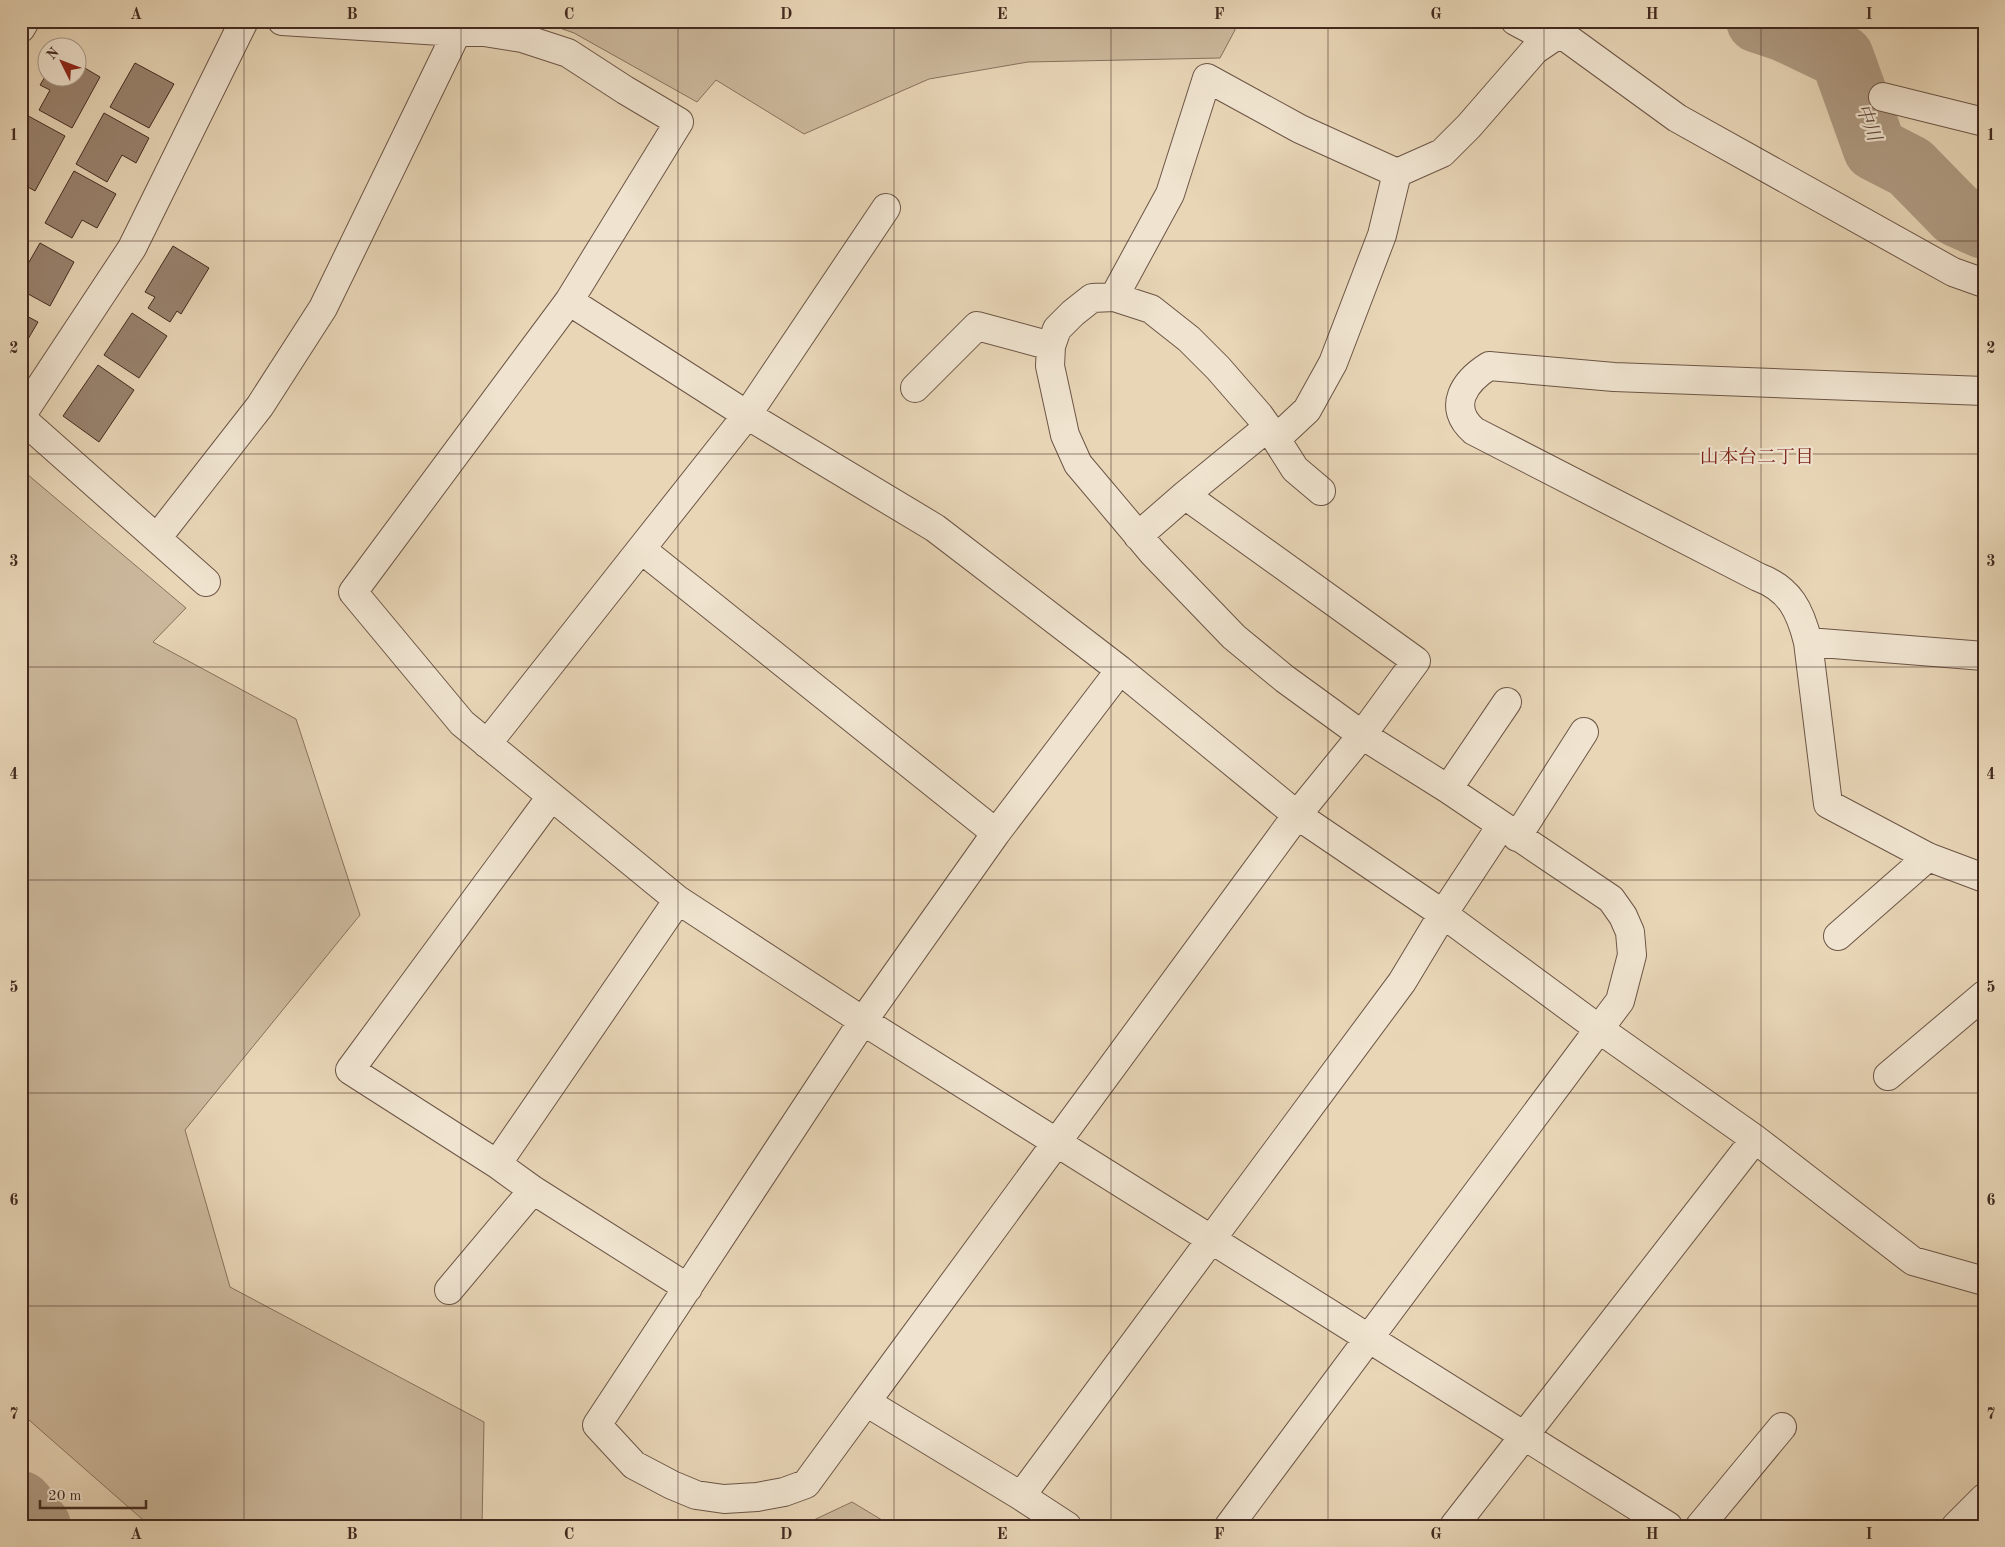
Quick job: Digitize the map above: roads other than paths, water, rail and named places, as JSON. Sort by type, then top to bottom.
[{"type":"street","points":[[21,28],[24,21]]},
{"type":"street","points":[[206,582],[21,417],[132,248],[244,21]]},
{"type":"street","points":[[282,21],[484,32],[522,38],[568,53],[679,122],[569,301],[353,592],[462,723],[678,900],[863,1021],[1057,1144],[1213,1239],[1668,1526]]},
{"type":"street","points":[[1515,21],[1530,29],[1560,32],[1677,118],[1954,272],[1984,284]]},
{"type":"street","points":[[158,538],[260,406],[323,308],[457,32]]},
{"type":"street","points":[[1114,297],[1170,194],[1207,78],[1300,129],[1397,173],[1442,153],[1469,126],[1534,50],[1560,32]]},
{"type":"street","points":[[1883,97],[1984,122]]},
{"type":"street","points":[[1138,536],[1185,495],[1272,433],[1308,410],[1333,363],[1382,235],[1397,173]]},
{"type":"street","points":[[487,744],[747,415],[886,208]]},
{"type":"street","points":[[1229,1526],[1620,1001],[1632,955],[1630,932],[1623,916],[1611,900],[1448,790],[1362,735],[1285,679],[1234,637],[1138,536],[1078,464],[1064,435],[1050,366],[1051,346],[1057,329],[1092,298],[1114,297],[1150,309],[1189,339],[1218,368],[1272,433],[1295,469],[1321,490]]},
{"type":"street","points":[[569,301],[747,415],[935,528],[1120,670],[1297,815],[1443,914],[1755,1139],[1913,1261],[1984,1281]]},
{"type":"street","points":[[915,388],[977,326],[1051,346]]},
{"type":"street","points":[[1984,391],[1614,377],[1489,366],[1477,374],[1465,386],[1460,404],[1466,424],[1474,431],[1749,572],[1773,582],[1797,609],[1803,622],[1808,642],[1828,804],[1928,857],[1984,878]]},
{"type":"street","points":[[1120,670],[996,832],[863,1021],[597,1425],[634,1465],[696,1495],[724,1499],[757,1497],[784,1492],[806,1484],[1297,815],[1362,735],[1416,661],[1185,495]]},
{"type":"street","points":[[641,549],[996,832]]},
{"type":"street","points":[[1808,642],[1984,656]]},
{"type":"street","points":[[1448,790],[1507,702]]},
{"type":"street","points":[[1022,1496],[1402,982],[1443,914],[1584,732]]},
{"type":"street","points":[[551,797],[350,1070],[496,1164],[532,1190],[688,1288]]},
{"type":"street","points":[[1838,936],[1928,857]]},
{"type":"street","points":[[496,1164],[678,900]]},
{"type":"street","points":[[1888,1076],[1984,995]]},
{"type":"street","points":[[1454,1526],[1755,1139]]},
{"type":"street","points":[[449,1290],[532,1190]]},
{"type":"street","points":[[866,1402],[1022,1496],[1067,1526]]},
{"type":"street","points":[[1700,1526],[1782,1427]]},
{"type":"street","points":[[1956,1526],[1984,1498]]},
{"type":"waterway","name":"中川","points":[[1758,21],[1785,30],[1842,57],[1875,149],[1910,167],[1957,215],[1984,227]]},
{"type":"waterway","points":[[21,1503],[39,1526]]},
{"type":"district","name":"山本台二丁目","points":[[1757,458]]}]
